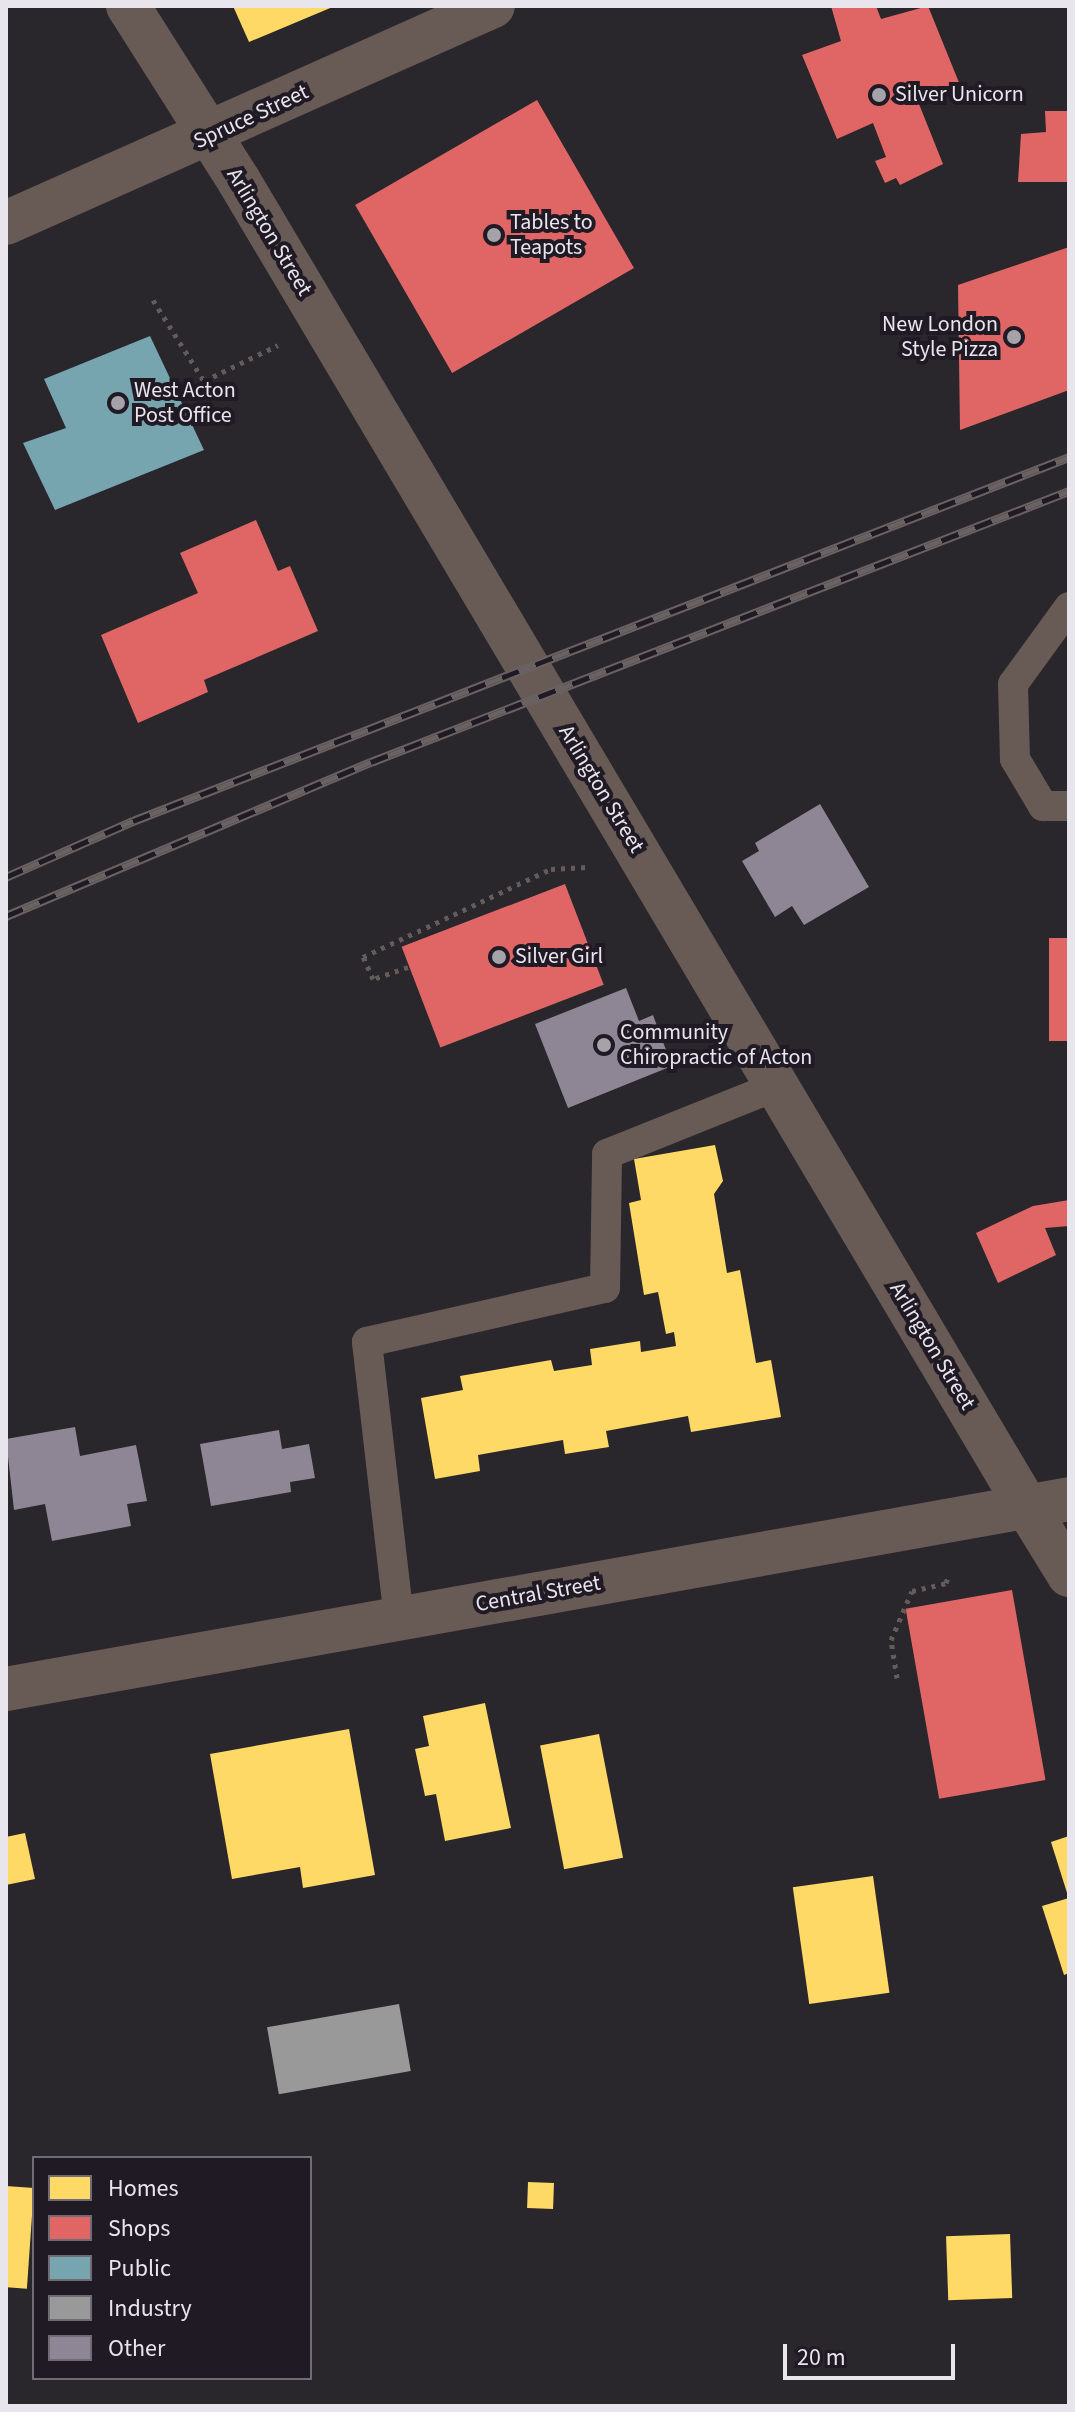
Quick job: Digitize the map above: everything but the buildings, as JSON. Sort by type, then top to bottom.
[{"type":"street","name":"Arlington Street","points":[[128,6],[212,136],[1069,1575]]},
{"type":"street","name":"Spruce Street","points":[[6,223],[212,136],[493,6]]},
{"type":"street","name":"Central Street","points":[[6,1689],[1069,1499]]},
{"type":"lane","points":[[1069,607],[1013,684],[1015,759],[1043,806],[1069,806]]},
{"type":"lane","points":[[399,1619],[367,1342],[605,1288],[607,1154],[777,1086]]},
{"type":"path","points":[[153,300],[204,381],[279,344]]},
{"type":"path","points":[[408,967],[373,979],[363,957],[551,869],[589,867]]},
{"type":"path","points":[[897,1678],[891,1640],[912,1591],[946,1583],[949,1574]]},
{"type":"railway","points":[[6,877],[133,821],[1069,457]]},
{"type":"railway","points":[[6,916],[371,762],[1069,491]]},
{"type":"place","name":"Silver Unicorn","points":[[879,95]]},
{"type":"place","name":"Tables to Teapots","points":[[494,235]]},
{"type":"place","name":"New London Style Pizza","points":[[1014,337]]},
{"type":"place","name":"West Acton Post Office","points":[[118,403]]},
{"type":"place","name":"Silver Girl","points":[[499,957]]},
{"type":"place","name":"Community Chiropractic of Acton","points":[[604,1045]]}]
